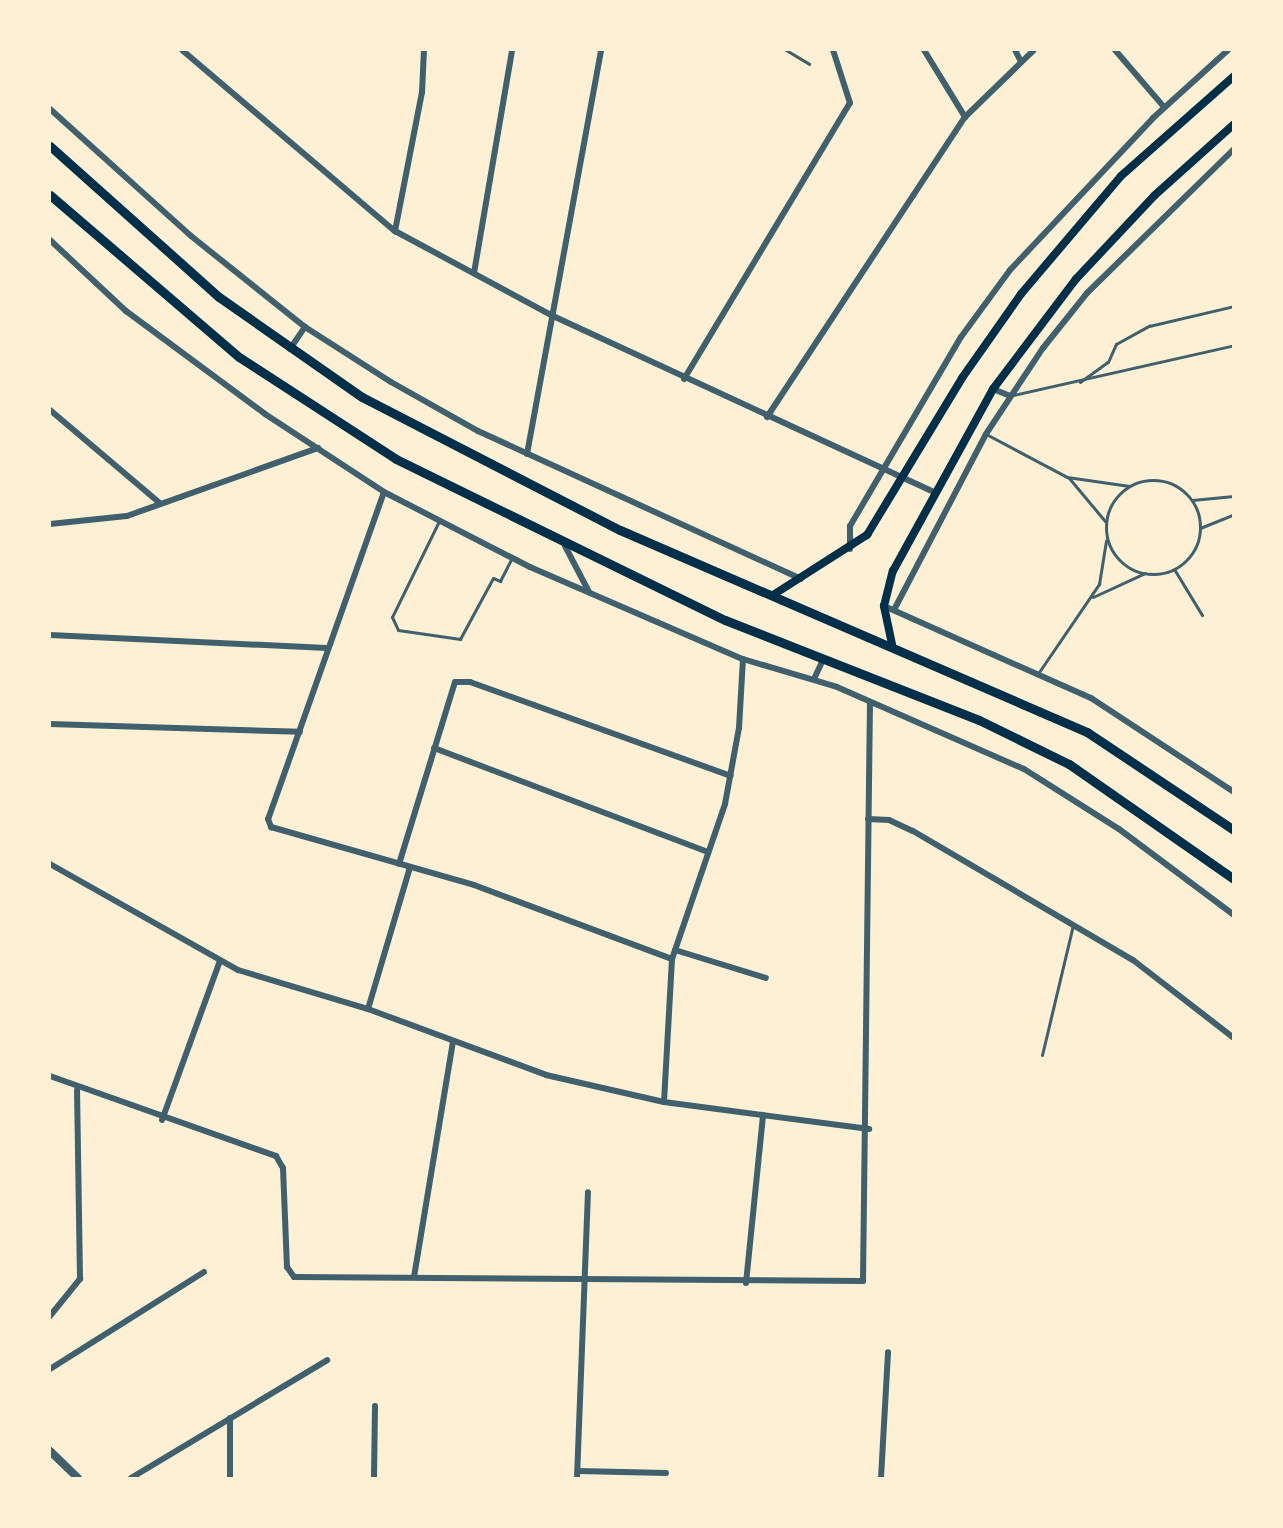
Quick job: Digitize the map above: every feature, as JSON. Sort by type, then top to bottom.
[{"type":"main road","points":[[773,596],[850,549],[867,535],[901,477],[1021,294],[1121,176],[1233,76]]},
{"type":"main road","points":[[892,644],[884,606],[893,572],[993,389],[1076,279],[1155,195],[1233,124]]},
{"type":"main road","points":[[50,146],[219,297],[362,398],[517,482],[773,596],[892,644],[1087,732],[1233,830]]},
{"type":"main road","points":[[50,195],[239,357],[315,410],[565,546],[823,660],[980,720],[1069,764],[1233,879]]},
{"type":"street","points":[[182,50],[395,231],[553,316],[684,379],[936,493]]},
{"type":"street","points":[[395,231],[422,92],[424,50]]},
{"type":"street","points":[[474,273],[512,50]]},
{"type":"street","points":[[527,454],[601,50]]},
{"type":"street","points":[[684,379],[850,103],[833,50]]},
{"type":"street","points":[[924,50],[965,117]]},
{"type":"street","points":[[1015,50],[1021,62]]},
{"type":"street","points":[[767,417],[965,117],[1034,50]]},
{"type":"street","points":[[1115,50],[1164,107]]},
{"type":"street","points":[[850,549],[850,526],[886,470],[961,337],[1010,270],[1164,107],[1228,50]]},
{"type":"street","points":[[50,109],[191,236],[305,327],[391,382],[527,454],[801,579]]},
{"type":"street","points":[[895,608],[986,434],[1010,396],[1087,293],[1233,149]]},
{"type":"street","points":[[50,240],[126,311],[318,448],[384,492],[512,558],[589,592],[743,658],[814,679],[1024,769],[1119,830],[1233,915]]},
{"type":"street","points":[[290,349],[305,327]]},
{"type":"street","points":[[993,389],[1010,396]]},
{"type":"street","points":[[50,410],[161,504]]},
{"type":"street","points":[[973,426],[986,434]]},
{"type":"street","points":[[50,524],[127,516],[318,448]]},
{"type":"street","points":[[384,492],[327,648],[268,824],[410,867],[672,959]]},
{"type":"street","points":[[565,546],[589,592]]},
{"type":"street","points":[[884,606],[895,608],[1039,672],[1091,698],[1233,792]]},
{"type":"street","points":[[50,635],[327,648]]},
{"type":"street","points":[[664,1102],[672,959],[731,776],[743,658]]},
{"type":"street","points":[[814,679],[823,660]]},
{"type":"street","points":[[399,864],[434,748],[459,681],[731,776]]},
{"type":"street","points":[[50,1076],[77,1090],[282,1161],[289,1275],[746,1283],[863,1281],[869,1129],[870,702]]},
{"type":"street","points":[[50,724],[300,732]]},
{"type":"street","points":[[434,748],[708,852]]},
{"type":"street","points":[[868,819],[890,820],[913,831],[1133,960],[1233,1038]]},
{"type":"street","points":[[50,864],[220,961],[368,1009],[546,1075],[664,1102],[869,1129]]},
{"type":"street","points":[[368,1009],[410,867]]},
{"type":"street","points":[[675,950],[766,978]]},
{"type":"street","points":[[162,1120],[220,961]]},
{"type":"street","points":[[414,1276],[453,1041]]},
{"type":"street","points":[[50,1316],[80,1279],[77,1090]]},
{"type":"street","points":[[746,1283],[764,1115]]},
{"type":"street","points":[[588,1192],[577,1475],[666,1473]]},
{"type":"street","points":[[50,1369],[204,1272]]},
{"type":"street","points":[[881,1479],[888,1352]]},
{"type":"street","points":[[131,1479],[327,1360]]},
{"type":"street","points":[[374,1479],[375,1406]]},
{"type":"street","points":[[230,1419],[230,1479]]},
{"type":"street","points":[[50,1451],[78,1479]]},
{"type":"lane","points":[[786,50],[809,64]]},
{"type":"lane","points":[[1079,383],[1108,362],[1116,344],[1149,327],[1233,306]]},
{"type":"lane","points":[[1010,396],[1079,383],[1233,345]]},
{"type":"lane","points":[[986,434],[1067,477],[1129,486],[1163,481],[1192,500],[1233,496]]},
{"type":"lane","points":[[1067,477],[1106,521]]},
{"type":"lane","points":[[1039,672],[1092,598],[1104,569],[1106,521],[1116,498],[1129,486]]},
{"type":"lane","points":[[1092,598],[1145,573],[1174,569],[1190,556],[1200,528],[1192,500]]},
{"type":"lane","points":[[1200,528],[1233,514]]},
{"type":"lane","points":[[439,520],[392,617],[398,630],[460,639],[493,578],[500,581],[512,558]]},
{"type":"lane","points":[[1106,537],[1119,559],[1145,573]]},
{"type":"lane","points":[[1174,569],[1202,615]]},
{"type":"lane","points":[[1042,1055],[1074,925]]}]
